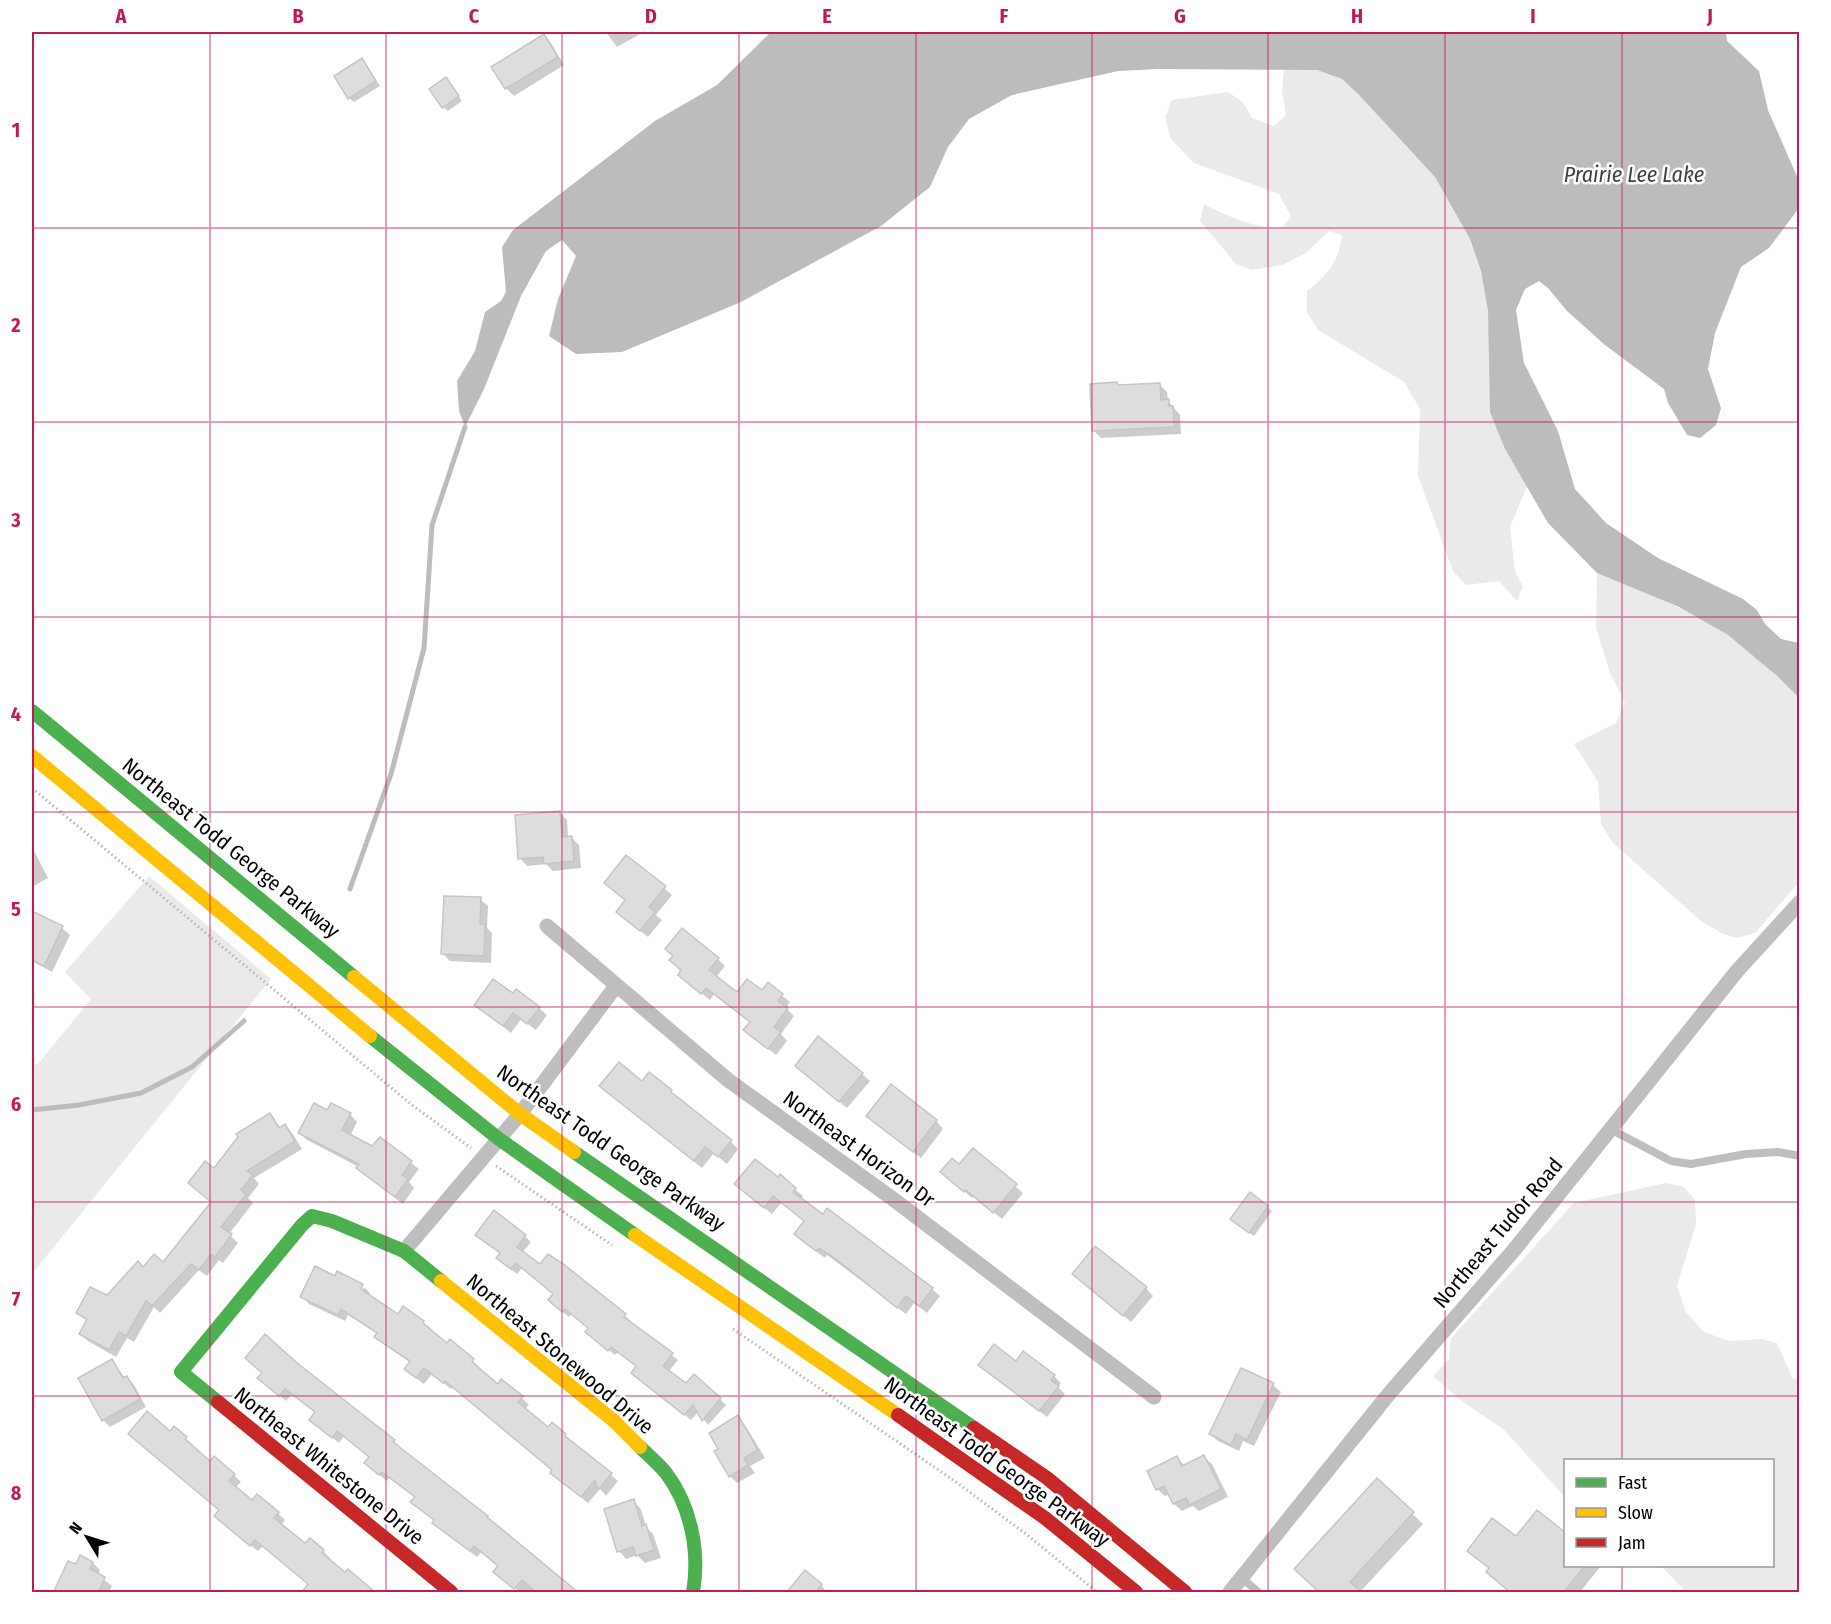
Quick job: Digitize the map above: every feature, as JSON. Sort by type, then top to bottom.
[{"type":"main road","name":"Northeast Todd George Parkway","points":[[32,711],[520,1114],[1047,1478],[1185,1593]]},
{"type":"main road","name":"Northeast Todd George Parkway","points":[[32,756],[339,1011],[499,1138],[643,1241],[1000,1485],[1046,1518],[1136,1593]]},
{"type":"main road","name":"Northeast Stonewood Drive","points":[[181,1372],[312,1216],[332,1221],[404,1251],[614,1421],[666,1473],[683,1502],[694,1541],[696,1574],[693,1593]]},
{"type":"main road","name":"Northeast Whitestone Drive","points":[[181,1372],[451,1593]]},
{"type":"street","name":"Northeast Tudor Road","points":[[1230,1593],[1388,1395],[1514,1250],[1737,971],[1800,902]]},
{"type":"street","name":"Northeast Horizon Dr","points":[[547,926],[728,1080],[894,1198],[1154,1397]]},
{"type":"street","points":[[404,1251],[520,1114],[616,986]]},
{"type":"lane","points":[[1610,1129],[1671,1161],[1691,1164],[1746,1154],[1778,1152],[1800,1156]]},
{"type":"lane","points":[[1242,1578],[1258,1593]]},
{"type":"shaded area","points":[[1284,69],[1317,70],[1342,79],[1435,177],[1470,239],[1481,271],[1488,311],[1490,347],[1505,449],[1527,486],[1510,527],[1515,571],[1523,587],[1517,601],[1499,581],[1466,585],[1453,571],[1418,476],[1420,409],[1404,382],[1318,330],[1307,312],[1307,291],[1331,267],[1338,253],[1342,235],[1329,231],[1306,253],[1283,265],[1252,270],[1236,264],[1200,221],[1204,204],[1233,218],[1262,226],[1283,227],[1291,216],[1279,194],[1194,163],[1171,139],[1165,117],[1172,100],[1228,92],[1243,102],[1252,118],[1274,126],[1286,115],[1282,91]]},
{"type":"shaded area","points":[[1597,573],[1679,608],[1726,634],[1755,656],[1799,698],[1799,882],[1755,933],[1737,938],[1723,934],[1701,921],[1613,843],[1601,824],[1598,782],[1574,744],[1616,723],[1625,702],[1610,673],[1596,628]]},
{"type":"shaded area","points":[[149,876],[271,979],[32,1274],[32,1062],[37,1065],[91,999],[65,972]]},
{"type":"shaded area","points":[[1666,1183],[1684,1187],[1695,1200],[1696,1224],[1677,1286],[1686,1312],[1704,1332],[1729,1341],[1761,1339],[1777,1343],[1793,1379],[1799,1377],[1799,1592],[1686,1592],[1662,1567],[1774,1567],[1774,1459],[1564,1459],[1564,1496],[1504,1430],[1459,1399],[1433,1376],[1449,1359],[1451,1338],[1574,1203]]},
{"type":"water","name":"Prairie Lee Lake","points":[[771,32],[1726,32],[1727,41],[1759,71],[1768,110],[1799,181],[1799,208],[1769,248],[1741,267],[1715,333],[1708,369],[1721,408],[1716,425],[1700,438],[1687,435],[1668,403],[1664,389],[1605,345],[1567,311],[1548,288],[1539,281],[1525,289],[1516,310],[1524,363],[1558,431],[1575,489],[1606,523],[1658,558],[1743,599],[1757,610],[1765,624],[1781,639],[1799,643],[1799,698],[1776,675],[1728,635],[1679,607],[1597,573],[1548,523],[1505,449],[1490,412],[1488,311],[1481,271],[1470,239],[1435,177],[1342,79],[1317,70],[1118,71],[1012,95],[969,119],[948,147],[930,187],[881,226],[741,302],[622,352],[576,354],[549,336],[558,299],[576,256],[562,240],[546,251],[521,296],[484,389],[465,427],[459,411],[457,381],[475,351],[485,312],[501,301],[506,292],[502,247],[513,230],[655,121],[717,85]]},
{"type":"building","points":[[544,34],[558,57],[505,89],[491,67]]},
{"type":"building","points":[[362,58],[376,81],[348,99],[334,76]]},
{"type":"building","points":[[446,77],[459,96],[442,108],[429,89]]},
{"type":"building","points":[[1117,382],[1118,385],[1160,383],[1161,400],[1169,399],[1169,406],[1173,406],[1174,427],[1092,431],[1090,384]]},
{"type":"building","points":[[560,811],[562,837],[572,836],[574,861],[544,864],[543,857],[518,859],[515,815]]},
{"type":"building","points":[[626,855],[666,886],[649,907],[655,912],[640,931],[616,912],[625,900],[604,883]]},
{"type":"building","points":[[444,896],[481,897],[480,924],[485,924],[484,956],[441,954]]},
{"type":"building","points":[[32,911],[63,926],[44,966],[32,960]]},
{"type":"building","points":[[682,928],[719,958],[709,970],[737,992],[747,979],[762,990],[768,982],[783,994],[778,1001],[788,1008],[774,1027],[781,1032],[768,1049],[743,1030],[750,1022],[706,988],[701,994],[678,975],[681,970],[669,960],[673,956],[665,949]]},
{"type":"building","points":[[493,979],[513,993],[516,989],[540,1007],[527,1024],[513,1013],[503,1026],[474,1005]]},
{"type":"building","points":[[818,1036],[863,1073],[839,1102],[795,1066]]},
{"type":"building","points":[[619,1062],[642,1081],[649,1072],[732,1140],[718,1157],[705,1147],[694,1161],[599,1086]]},
{"type":"building","points":[[891,1084],[937,1120],[913,1152],[866,1116]]},
{"type":"building","points":[[314,1103],[327,1110],[331,1103],[351,1113],[342,1130],[372,1146],[380,1137],[412,1161],[402,1175],[408,1179],[395,1197],[356,1168],[359,1164],[298,1133]]},
{"type":"building","points":[[270,1113],[279,1128],[285,1124],[295,1141],[247,1171],[253,1175],[241,1190],[246,1195],[221,1227],[232,1234],[215,1257],[211,1254],[199,1270],[191,1264],[152,1306],[146,1301],[126,1336],[119,1332],[109,1350],[79,1334],[87,1319],[76,1313],[90,1287],[107,1295],[138,1261],[143,1267],[154,1254],[163,1262],[211,1202],[188,1183],[205,1161],[214,1168],[238,1137],[236,1134]]},
{"type":"building","points":[[973,1148],[1017,1184],[993,1213],[940,1172],[952,1158],[959,1164]]},
{"type":"building","points":[[755,1159],[778,1177],[780,1174],[796,1188],[793,1192],[823,1214],[827,1208],[933,1288],[919,1306],[906,1296],[897,1308],[836,1259],[819,1248],[816,1251],[794,1234],[804,1221],[773,1196],[764,1208],[734,1184]]},
{"type":"building","points":[[1250,1192],[1268,1206],[1249,1233],[1230,1219]]},
{"type":"building","points":[[494,1210],[526,1235],[517,1247],[540,1264],[548,1254],[562,1263],[626,1314],[624,1317],[673,1353],[663,1366],[686,1383],[694,1374],[721,1398],[702,1421],[693,1405],[684,1415],[631,1373],[636,1366],[611,1347],[608,1351],[585,1332],[588,1328],[565,1309],[562,1312],[548,1300],[553,1294],[516,1263],[511,1269],[496,1258],[500,1253],[475,1235]]},
{"type":"building","points":[[1095,1246],[1147,1287],[1123,1316],[1072,1274]]},
{"type":"building","points":[[315,1266],[335,1276],[337,1271],[363,1284],[361,1289],[398,1314],[403,1306],[424,1321],[423,1323],[447,1343],[450,1339],[474,1359],[472,1362],[498,1384],[501,1379],[523,1396],[518,1402],[548,1427],[552,1422],[566,1434],[565,1436],[612,1473],[598,1490],[595,1480],[581,1497],[550,1473],[552,1470],[445,1381],[443,1383],[424,1368],[416,1378],[404,1369],[410,1361],[374,1337],[377,1333],[341,1309],[338,1315],[300,1297]]},
{"type":"building","points":[[265,1334],[296,1362],[395,1440],[393,1442],[488,1516],[579,1593],[537,1593],[522,1580],[514,1589],[493,1572],[498,1566],[474,1546],[470,1551],[432,1523],[434,1520],[410,1502],[415,1497],[382,1472],[379,1475],[364,1463],[369,1457],[337,1431],[332,1438],[309,1420],[315,1412],[285,1389],[279,1396],[257,1378],[262,1373],[245,1358]]},
{"type":"building","points":[[994,1344],[1016,1361],[1023,1351],[1055,1375],[1051,1380],[1059,1386],[1039,1411],[978,1365]]},
{"type":"building","points":[[112,1359],[123,1378],[127,1376],[140,1399],[102,1421],[78,1378]]},
{"type":"building","points":[[1241,1368],[1274,1383],[1247,1440],[1236,1434],[1231,1445],[1209,1434]]},
{"type":"building","points":[[147,1411],[170,1431],[174,1426],[210,1461],[214,1456],[235,1474],[229,1481],[252,1500],[257,1494],[279,1512],[274,1518],[305,1543],[310,1538],[324,1550],[322,1553],[345,1572],[348,1569],[376,1593],[301,1593],[308,1584],[255,1540],[250,1546],[214,1516],[219,1510],[128,1434]]},
{"type":"building","points":[[738,1415],[758,1450],[744,1458],[748,1465],[729,1477],[714,1451],[718,1449],[709,1433]]},
{"type":"building","points":[[1204,1455],[1221,1489],[1190,1505],[1186,1498],[1173,1504],[1164,1486],[1156,1490],[1147,1471],[1177,1456],[1182,1466]]},
{"type":"building","points":[[1377,1478],[1414,1512],[1350,1582],[1362,1593],[1320,1593],[1294,1569]]},
{"type":"building","points":[[634,1499],[642,1526],[646,1524],[654,1550],[636,1556],[633,1547],[617,1552],[604,1509]]},
{"type":"building","points":[[1537,1510],[1564,1531],[1564,1567],[1584,1567],[1563,1593],[1511,1593],[1486,1572],[1489,1568],[1467,1551],[1492,1518],[1516,1536]]},
{"type":"building","points":[[80,1555],[93,1562],[90,1569],[105,1577],[98,1593],[53,1593],[68,1561],[76,1564]]},
{"type":"building","points":[[805,1570],[822,1584],[815,1593],[786,1593]]},
{"type":"waterway","points":[[350,889],[391,774],[424,648],[432,525],[465,427]]},
{"type":"waterway","points":[[32,1110],[79,1105],[141,1093],[192,1067],[244,1021]]},
{"type":"traffic: fast","points":[[32,711],[354,977]]},
{"type":"traffic: fast","points":[[370,1036],[499,1139],[635,1235]]},
{"type":"traffic: fast","points":[[574,1152],[974,1428]]},
{"type":"traffic: fast","points":[[218,1402],[181,1372],[302,1225],[312,1216],[332,1221],[404,1251],[441,1281]]},
{"type":"traffic: fast","points":[[640,1447],[666,1473],[682,1500],[692,1530],[694,1545],[693,1592]]},
{"type":"traffic: slow","points":[[32,756],[370,1036]]},
{"type":"traffic: slow","points":[[354,977],[520,1114],[574,1152]]},
{"type":"traffic: slow","points":[[635,1235],[898,1415]]},
{"type":"traffic: slow","points":[[441,1281],[614,1421],[640,1447]]},
{"type":"traffic: jam","points":[[218,1402],[451,1592]]},
{"type":"traffic: jam","points":[[898,1415],[1045,1518],[1136,1592]]},
{"type":"traffic: jam","points":[[974,1428],[1047,1478],[1185,1592]]}]
